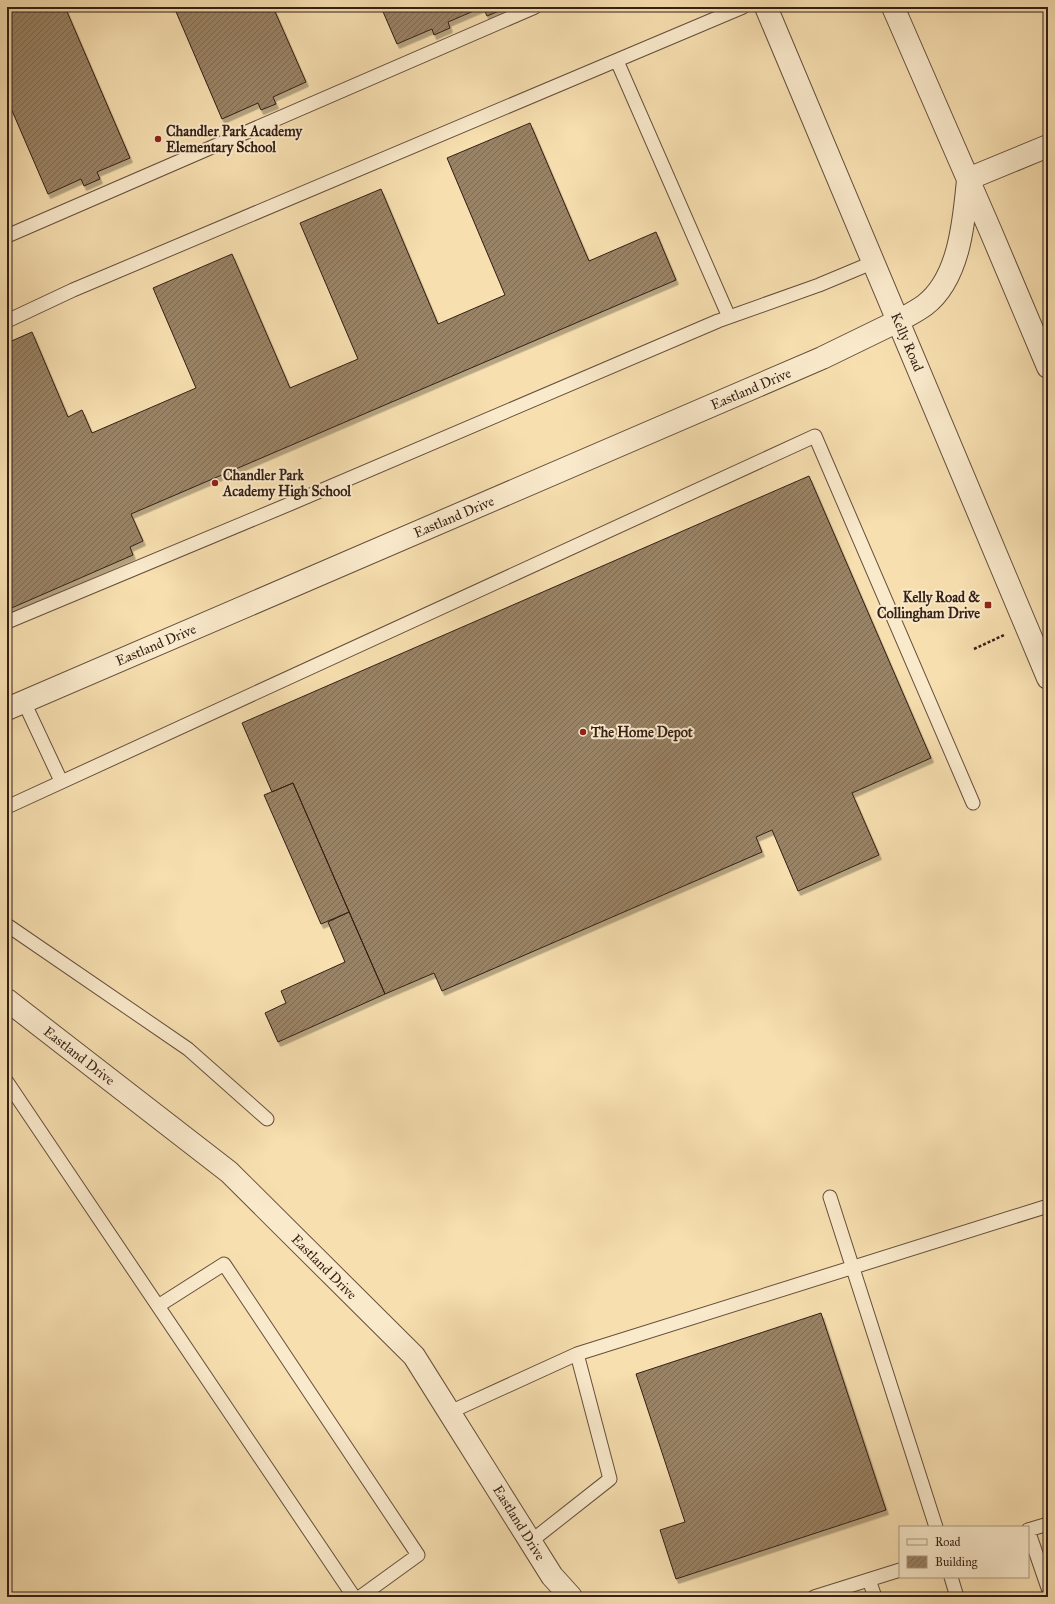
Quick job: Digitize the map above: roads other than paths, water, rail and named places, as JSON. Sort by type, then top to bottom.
[{"type":"street","name":"Kelly Road","points":[[766,7],[898,321],[1044,654],[1048,678]]},
{"type":"street","points":[[893,7],[1048,367]]},
{"type":"street","points":[[968,179],[1048,146]]},
{"type":"street","name":"Eastland Drive","points":[[15,706],[822,358],[898,321],[925,305],[936,293],[951,268],[963,225],[968,179]]},
{"type":"street","name":"Eastland Drive","points":[[7,1000],[229,1172],[414,1356],[552,1576],[571,1597]]},
{"type":"lane","points":[[7,236],[535,7]]},
{"type":"lane","points":[[7,321],[73,290],[743,7]]},
{"type":"lane","points":[[617,61],[729,316]]},
{"type":"lane","points":[[7,622],[285,506],[729,316],[819,285],[874,262]]},
{"type":"lane","points":[[7,807],[815,436],[973,803]]},
{"type":"lane","points":[[15,706],[62,781]]},
{"type":"lane","points":[[7,925],[188,1049],[267,1119]]},
{"type":"lane","points":[[7,1082],[354,1597]]},
{"type":"lane","points":[[830,1197],[936,1526]]},
{"type":"lane","points":[[450,1412],[577,1354],[1048,1206]]},
{"type":"lane","points":[[158,1306],[224,1264],[418,1555],[360,1597]]},
{"type":"lane","points":[[530,1542],[610,1479],[577,1354]]},
{"type":"lane","points":[[1029,1530],[1048,1524]]},
{"type":"lane","points":[[1029,1533],[1048,1588]]},
{"type":"lane","points":[[814,1597],[899,1570]]},
{"type":"lane","points":[[951,1578],[957,1597]]},
{"type":"lane","points":[[869,1580],[875,1597]]},
{"type":"place","name":"Chandler Park Academy Elementary School","points":[[158,139]]},
{"type":"place","name":"Chandler Park Academy High School","points":[[215,483]]},
{"type":"place","name":"Kelly Road & Collingham Drive","points":[[988,605]]},
{"type":"place","name":"The Home Depot","points":[[583,732]]}]
